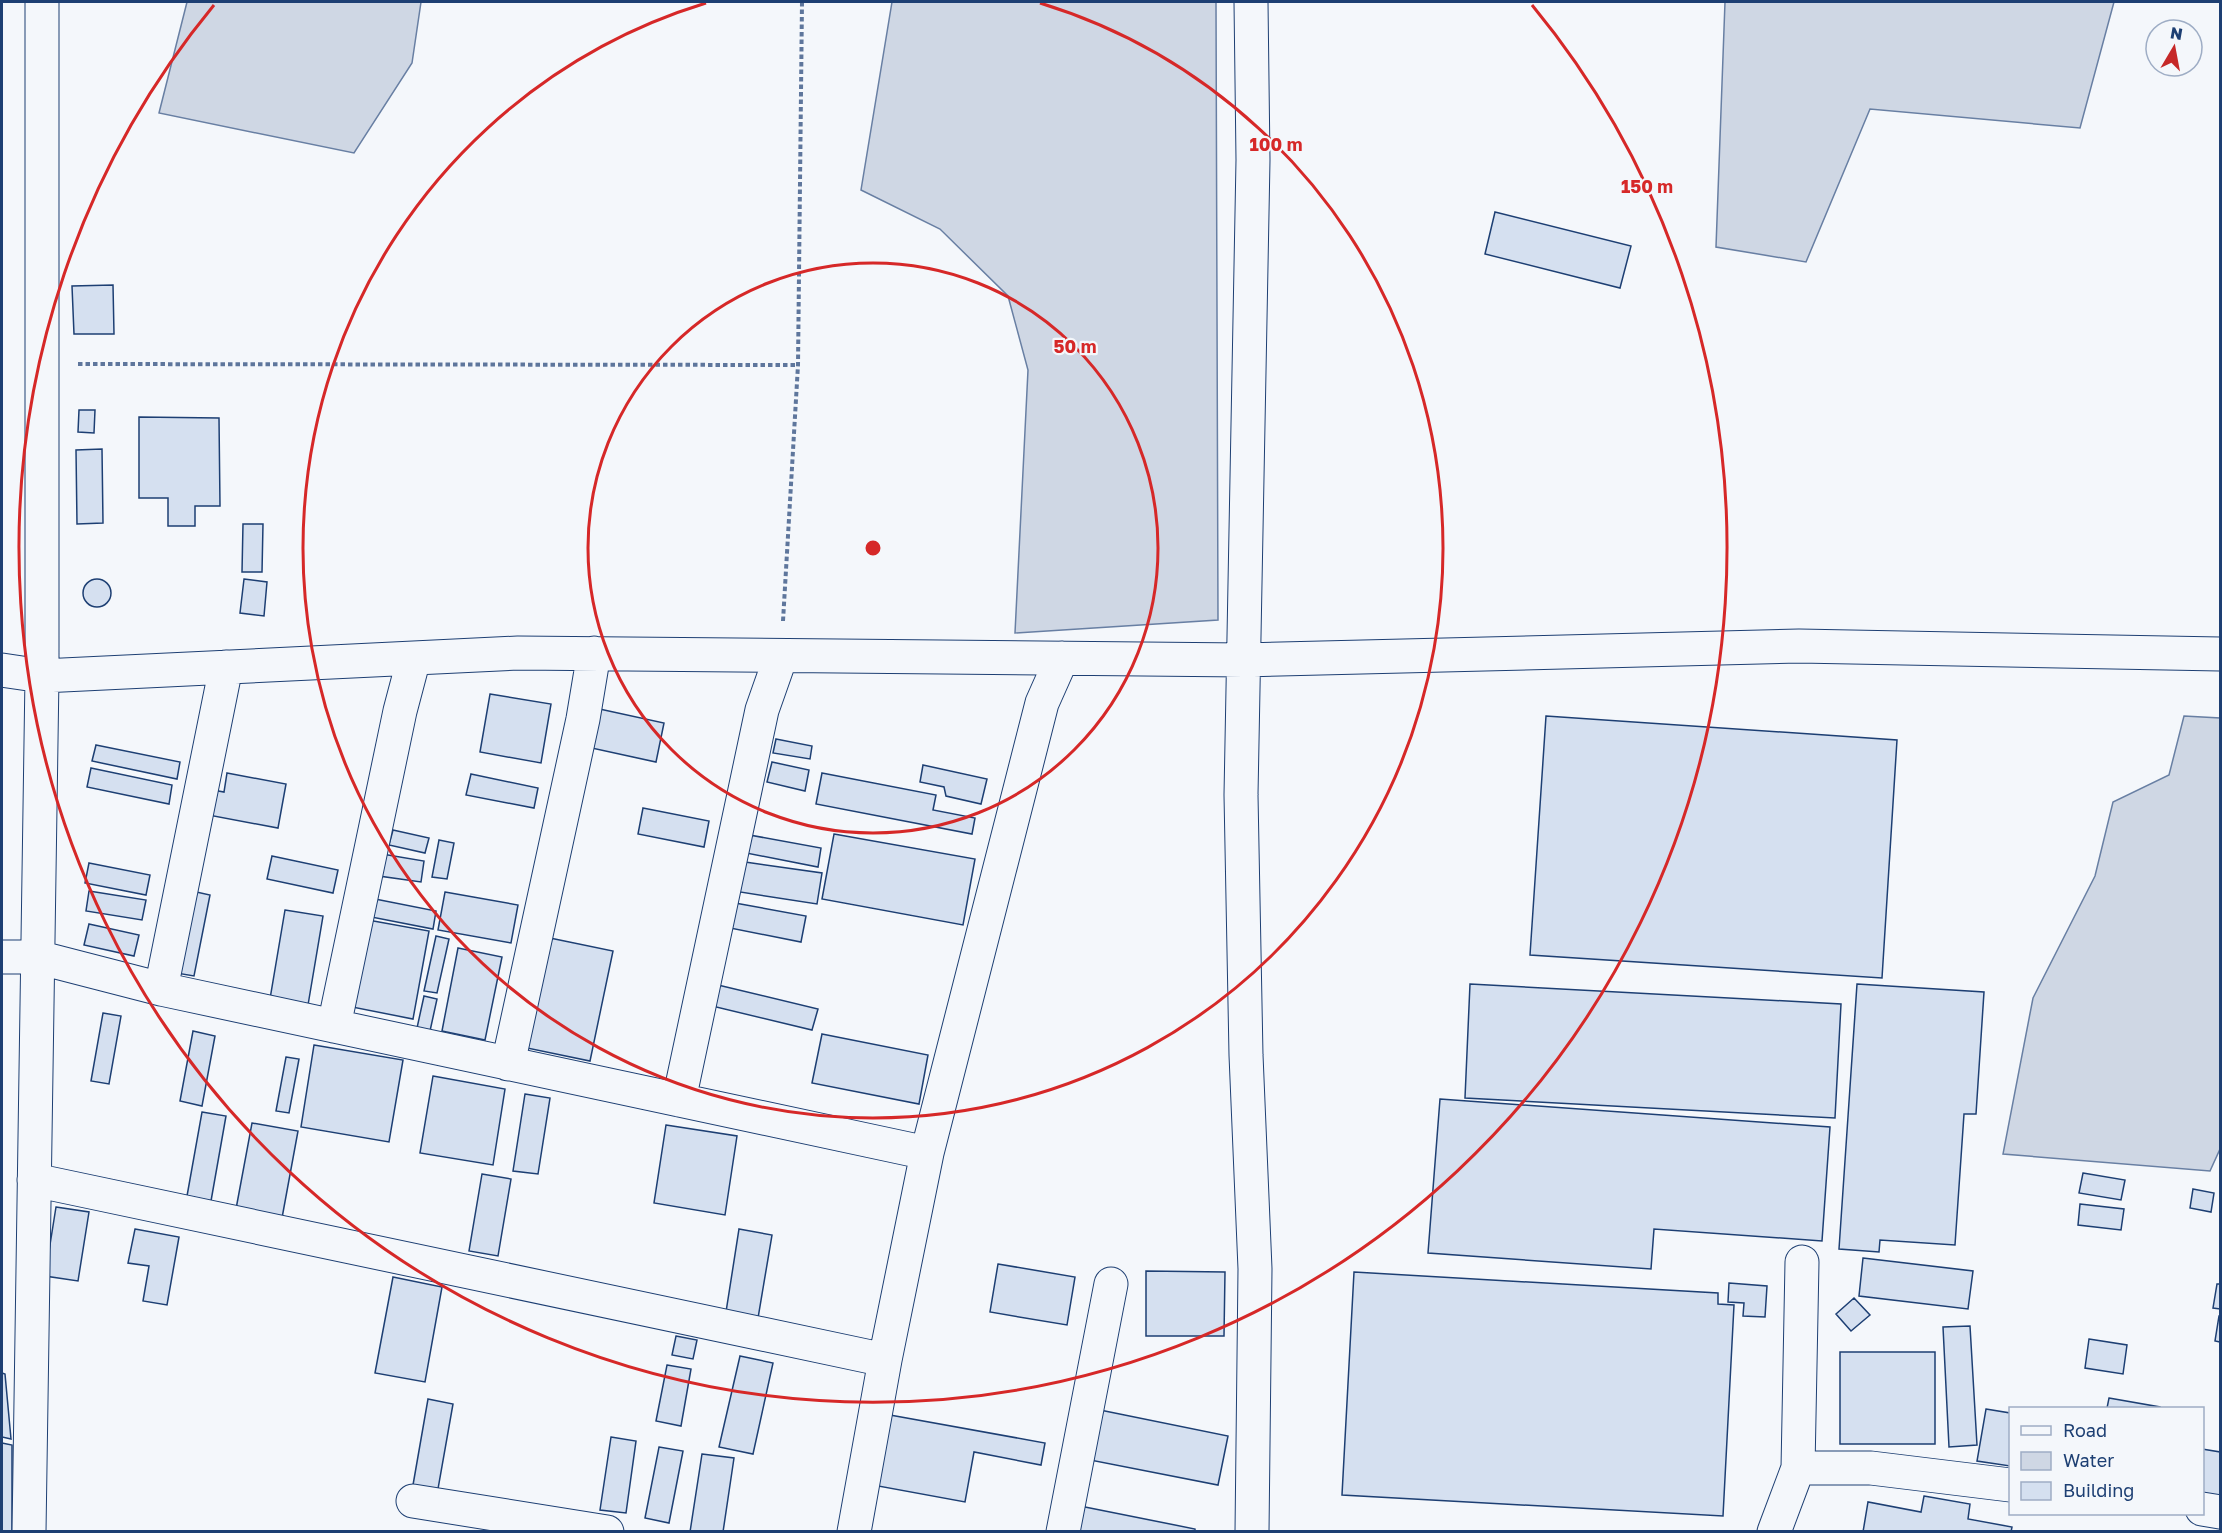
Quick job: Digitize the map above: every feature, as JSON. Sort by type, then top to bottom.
[{"type":"street","points":[[29,1532],[42,676],[42,2]]},
{"type":"street","points":[[1251,2],[1253,160],[1241,819],[1246,1055],[1255,1269],[1252,1532]]},
{"type":"street","points":[[2,670],[42,676],[518,653],[1244,660],[1799,646],[2220,654]]},
{"type":"street","points":[[508,1064],[583,719],[594,653]]},
{"type":"street","points":[[679,1100],[762,710],[781,656]]},
{"type":"street","points":[[334,1026],[400,711],[414,658]]},
{"type":"street","points":[[854,1532],[885,1360],[927,1153],[1042,703],[1062,658]]},
{"type":"street","points":[[161,989],[226,667]]},
{"type":"street","points":[[2,957],[37,957],[161,989],[927,1153]]},
{"type":"street","points":[[34,1180],[885,1360]]},
{"type":"street","points":[[1774,1532],[1798,1468],[1802,1262]]},
{"type":"street","points":[[1063,1532],[1111,1284]]},
{"type":"street","points":[[1798,1468],[1871,1468],[2009,1485]]},
{"type":"street","points":[[412,1501],[607,1532]]},
{"type":"street","points":[[2204,1509],[2220,1512]]},
{"type":"path","points":[[781,656],[798,365],[802,2]]},
{"type":"path","points":[[42,364],[798,365]]},
{"type":"water","points":[[187,2],[421,2],[412,63],[354,153],[159,113]]},
{"type":"water","points":[[892,2],[1216,2],[1218,620],[1015,633],[1028,370],[1008,296],[940,229],[861,190]]},
{"type":"water","points":[[1725,2],[2114,2],[2080,128],[1870,109],[1806,262],[1716,247]]},
{"type":"water","points":[[2184,716],[2220,718],[2220,1149],[2210,1171],[2003,1154],[2033,998],[2095,876],[2113,802],[2169,775]]},
{"type":"building","points":[[1495,212],[1631,246],[1620,288],[1485,254]]},
{"type":"building","points":[[113,285],[114,334],[74,334],[72,286]]},
{"type":"building","points":[[79,410],[95,410],[94,433],[78,432]]},
{"type":"building","points":[[139,417],[219,418],[220,506],[195,506],[195,526],[168,526],[168,498],[139,498]]},
{"type":"building","points":[[102,449],[103,523],[77,524],[76,450]]},
{"type":"building","points":[[243,524],[263,524],[262,572],[242,572]]},
{"type":"building","points":[[97,579],[107,583],[111,593],[107,603],[97,607],[87,603],[83,593],[87,583]]},
{"type":"building","points":[[244,579],[267,582],[264,616],[240,613]]},
{"type":"building","points":[[490,694],[551,704],[541,763],[480,752]]},
{"type":"building","points":[[595,708],[664,723],[656,762],[587,747]]},
{"type":"building","points":[[1546,716],[1897,740],[1882,978],[1530,955]]},
{"type":"building","points":[[776,739],[812,746],[810,759],[773,753]]},
{"type":"building","points":[[96,745],[180,762],[177,779],[92,761]]},
{"type":"building","points":[[772,762],[809,770],[805,791],[767,782]]},
{"type":"building","points":[[923,765],[987,779],[981,804],[946,796],[944,787],[920,782]]},
{"type":"building","points":[[91,768],[172,785],[169,804],[87,787]]},
{"type":"building","points":[[227,773],[286,784],[278,828],[203,814],[208,789],[224,792]]},
{"type":"building","points":[[822,773],[936,795],[933,810],[975,818],[972,834],[816,804]]},
{"type":"building","points":[[471,774],[538,788],[534,808],[466,795]]},
{"type":"building","points":[[643,808],[709,821],[704,847],[638,834]]},
{"type":"building","points":[[393,830],[429,838],[425,853],[389,845]]},
{"type":"building","points":[[744,834],[821,848],[818,867],[741,852]]},
{"type":"building","points":[[834,834],[975,859],[963,925],[822,899]]},
{"type":"building","points":[[439,840],[454,843],[447,879],[432,877]]},
{"type":"building","points":[[382,854],[424,861],[421,882],[379,876]]},
{"type":"building","points":[[272,856],[338,870],[333,893],[267,879]]},
{"type":"building","points":[[745,862],[822,873],[817,904],[740,892]]},
{"type":"building","points":[[89,863],[150,875],[146,895],[85,883]]},
{"type":"building","points":[[89,891],[146,900],[142,920],[86,911]]},
{"type":"building","points":[[192,891],[210,895],[194,976],[176,973]]},
{"type":"building","points":[[445,892],[518,905],[511,943],[438,930]]},
{"type":"building","points":[[365,897],[436,911],[433,929],[361,915]]},
{"type":"building","points":[[735,903],[806,916],[801,942],[730,928]]},
{"type":"building","points":[[285,910],[323,916],[308,1005],[270,999]]},
{"type":"building","points":[[368,920],[429,931],[413,1019],[352,1007]]},
{"type":"building","points":[[89,924],[139,935],[134,956],[84,945]]},
{"type":"building","points":[[436,936],[449,939],[437,993],[424,991]]},
{"type":"building","points":[[550,938],[613,951],[590,1061],[527,1048]]},
{"type":"building","points":[[458,948],[502,957],[485,1040],[442,1031]]},
{"type":"building","points":[[1470,984],[1841,1004],[1835,1118],[1465,1098]]},
{"type":"building","points":[[1857,984],[1984,992],[1976,1114],[1964,1114],[1955,1245],[1880,1240],[1879,1252],[1839,1249]]},
{"type":"building","points":[[718,985],[818,1009],[812,1030],[712,1006]]},
{"type":"building","points":[[424,996],[437,999],[430,1031],[417,1028]]},
{"type":"building","points":[[103,1013],[121,1016],[109,1084],[91,1081]]},
{"type":"building","points":[[193,1031],[215,1036],[202,1106],[180,1101]]},
{"type":"building","points":[[822,1034],[928,1055],[919,1104],[812,1083]]},
{"type":"building","points":[[314,1045],[403,1060],[389,1142],[301,1127]]},
{"type":"building","points":[[286,1057],[299,1059],[289,1113],[276,1111]]},
{"type":"building","points":[[433,1076],[505,1089],[493,1165],[420,1153]]},
{"type":"building","points":[[525,1094],[550,1098],[538,1174],[513,1171]]},
{"type":"building","points":[[1440,1099],[1830,1127],[1822,1241],[1654,1229],[1651,1269],[1428,1253]]},
{"type":"building","points":[[202,1112],[226,1116],[211,1201],[187,1196]]},
{"type":"building","points":[[252,1123],[298,1131],[282,1218],[236,1209]]},
{"type":"building","points":[[666,1125],[737,1136],[725,1215],[654,1203]]},
{"type":"building","points":[[2083,1173],[2125,1180],[2121,1200],[2079,1193]]},
{"type":"building","points":[[482,1174],[511,1179],[498,1256],[469,1251]]},
{"type":"building","points":[[2193,1189],[2214,1193],[2211,1212],[2190,1208]]},
{"type":"building","points":[[2080,1204],[2124,1209],[2121,1230],[2078,1225]]},
{"type":"building","points":[[56,1207],[89,1212],[78,1281],[45,1276]]},
{"type":"building","points":[[135,1229],[179,1237],[167,1305],[143,1301],[149,1266],[128,1263]]},
{"type":"building","points":[[739,1229],[772,1235],[758,1318],[726,1312]]},
{"type":"building","points":[[1863,1258],[1973,1271],[1968,1309],[1859,1296]]},
{"type":"building","points":[[998,1264],[1075,1277],[1067,1325],[990,1312]]},
{"type":"building","points":[[1146,1271],[1225,1272],[1224,1336],[1146,1336]]},
{"type":"building","points":[[1354,1272],[1718,1293],[1718,1304],[1734,1305],[1723,1516],[1342,1495]]},
{"type":"building","points":[[393,1277],[442,1287],[425,1382],[375,1373]]},
{"type":"building","points":[[1729,1283],[1767,1286],[1765,1317],[1743,1316],[1744,1303],[1728,1302]]},
{"type":"building","points":[[2217,1284],[2220,1284],[2220,1309],[2213,1308]]},
{"type":"building","points":[[1854,1298],[1870,1315],[1851,1331],[1836,1314]]},
{"type":"building","points":[[2220,1316],[2220,1342],[2215,1341]]},
{"type":"building","points":[[1970,1326],[1977,1445],[1949,1447],[1943,1327]]},
{"type":"building","points":[[676,1336],[697,1340],[693,1359],[672,1355]]},
{"type":"building","points":[[2089,1339],[2127,1345],[2123,1374],[2085,1368]]},
{"type":"building","points":[[1840,1352],[1935,1352],[1935,1444],[1840,1444]]},
{"type":"building","points":[[740,1356],[773,1363],[753,1454],[719,1447]]},
{"type":"building","points":[[667,1365],[691,1369],[681,1426],[656,1421]]},
{"type":"building","points":[[2,1373],[5,1374],[11,1439],[2,1437]]},
{"type":"building","points":[[2109,1398],[2160,1407],[2107,1407]]},
{"type":"building","points":[[428,1399],[453,1404],[438,1489],[413,1485]]},
{"type":"building","points":[[1986,1409],[2009,1413],[2009,1466],[1977,1461]]},
{"type":"building","points":[[1100,1410],[1228,1436],[1218,1485],[1090,1460]]},
{"type":"building","points":[[890,1415],[1045,1443],[1041,1465],[974,1452],[965,1502],[878,1486]]},
{"type":"building","points":[[611,1437],[636,1441],[626,1513],[600,1510]]},
{"type":"building","points":[[2,1443],[12,1445],[12,1532],[2,1532]]},
{"type":"building","points":[[659,1447],[683,1451],[669,1523],[645,1518]]},
{"type":"building","points":[[2204,1449],[2220,1452],[2220,1498],[2204,1495]]},
{"type":"building","points":[[702,1454],[734,1458],[723,1532],[690,1532]]},
{"type":"building","points":[[1924,1496],[1970,1504],[1968,1519],[2012,1527],[2011,1532],[1863,1532],[1868,1502],[1921,1512]]},
{"type":"building","points":[[1080,1506],[1195,1529],[1195,1532],[1075,1531]]}]
